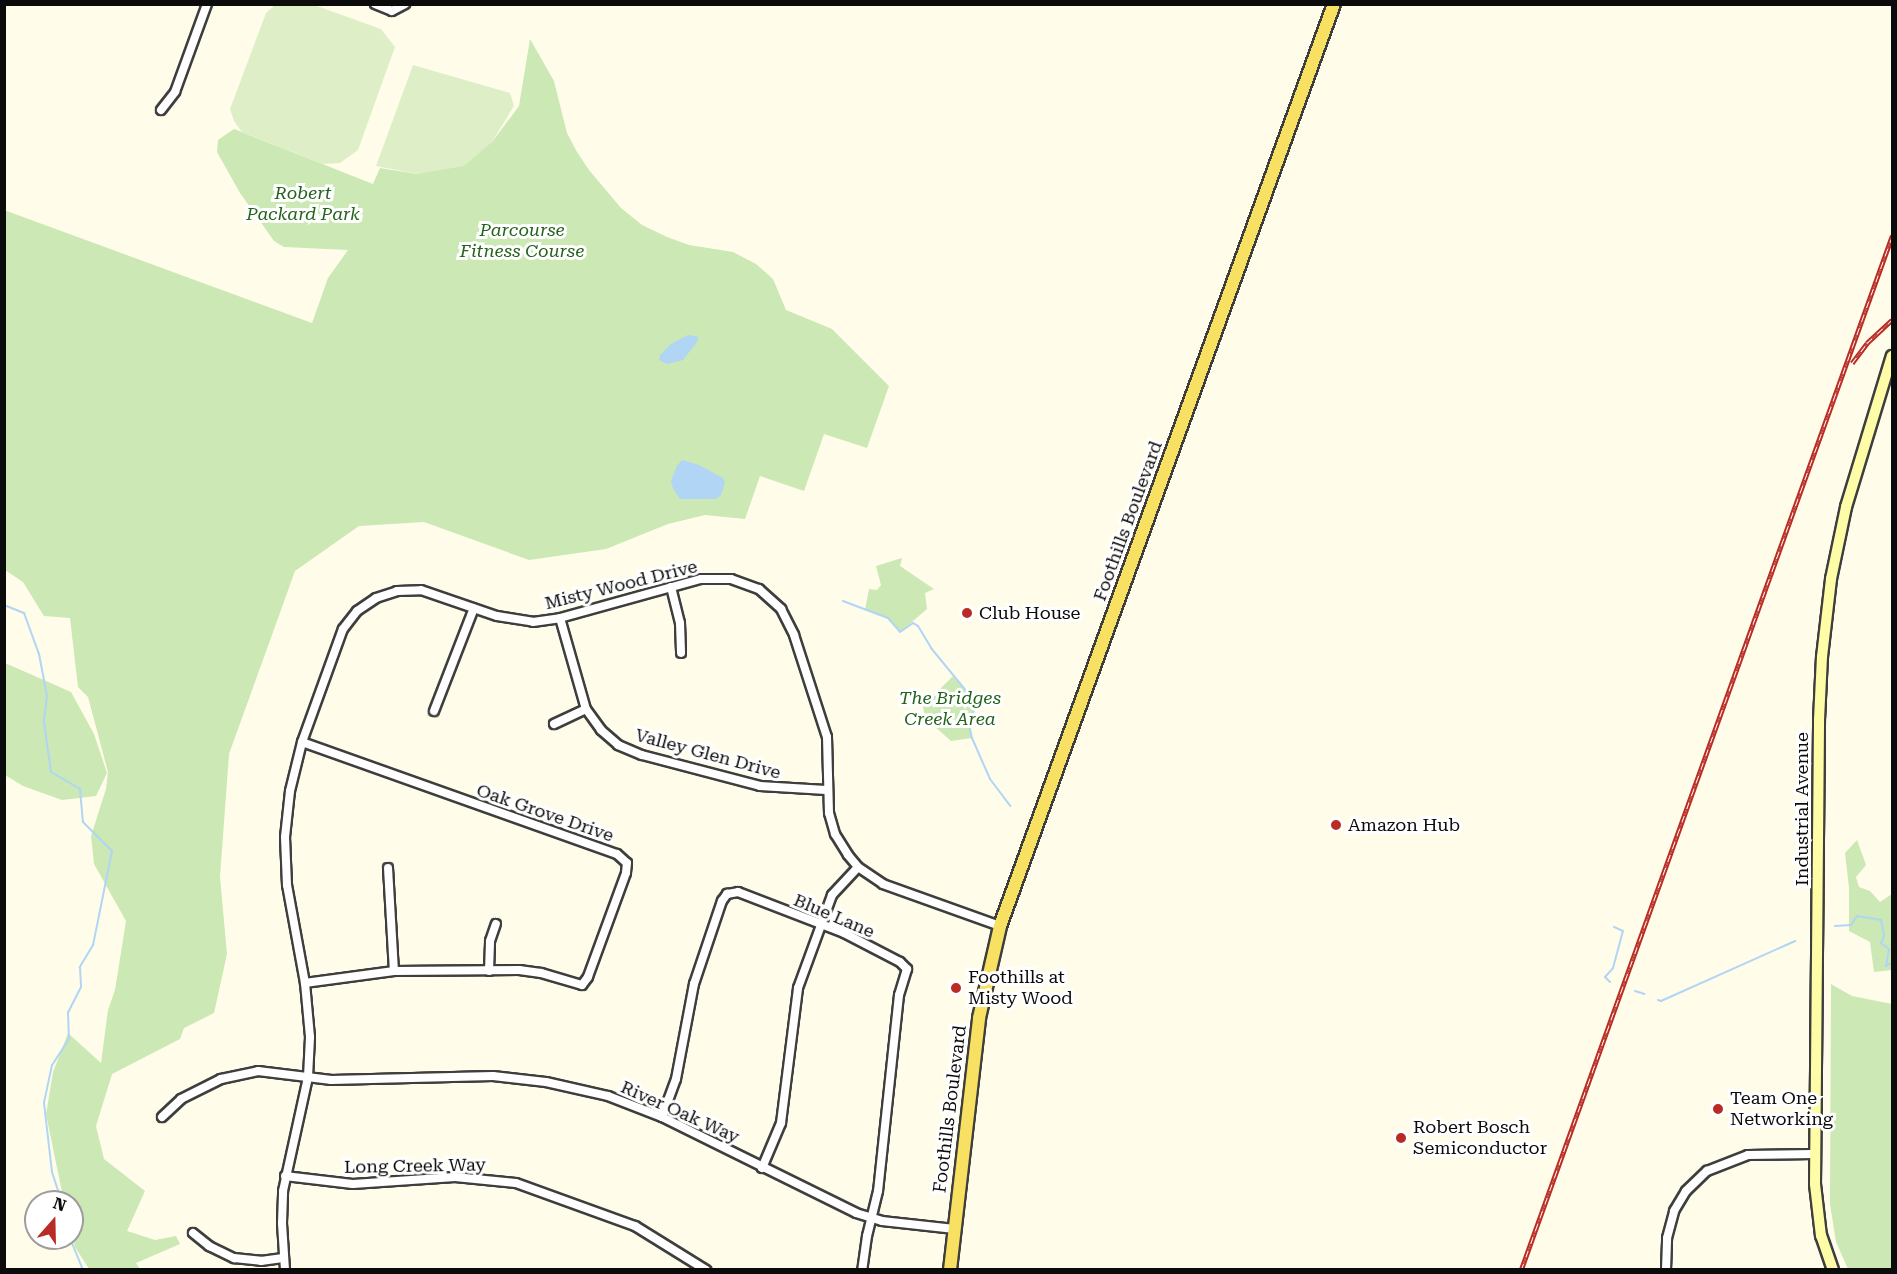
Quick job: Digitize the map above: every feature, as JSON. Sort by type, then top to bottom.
[{"type":"main road","name":"Foothills Boulevard","points":[[950,1269],[979,1018],[999,927],[1334,4]]},
{"type":"street","points":[[161,110],[175,92],[207,4]]},
{"type":"street","points":[[375,4],[393,11],[405,4]]},
{"type":"street","name":"Industrial Avenue","points":[[1833,1269],[1821,1236],[1816,1211],[1814,1154],[1819,720],[1824,634],[1845,507],[1893,356]]},
{"type":"street","name":"Misty Wood Drive","points":[[285,1269],[282,1214],[285,1176],[308,1077],[310,1017],[291,910],[285,861],[290,791],[302,742],[343,630],[366,603],[386,593],[408,589],[435,593],[474,608],[521,621],[560,618],[711,578],[731,579],[759,589],[781,609],[794,635],[826,737],[826,790],[829,813],[835,834],[858,867],[883,884],[999,927]]},
{"type":"street","points":[[671,587],[680,623],[681,653]]},
{"type":"street","points":[[434,711],[474,608]]},
{"type":"street","name":"Valley Glen Drive","points":[[560,618],[586,709],[610,739],[642,755],[771,788],[826,790]]},
{"type":"street","points":[[554,724],[586,709]]},
{"type":"street","name":"Oak Grove Drive","points":[[302,742],[618,854],[627,863],[627,873],[588,977],[582,985],[541,973],[489,971],[394,971],[305,983]]},
{"type":"street","points":[[762,1168],[781,1123],[795,997],[832,895],[858,867]]},
{"type":"street","points":[[388,868],[394,971]]},
{"type":"street","name":"Blue Lane","points":[[662,1117],[676,1079],[694,984],[722,902],[727,894],[738,892],[844,933],[900,962],[907,969],[899,995],[878,1191],[872,1219]]},
{"type":"street","points":[[489,971],[490,941],[496,924]]},
{"type":"street","name":"River Oak Way","points":[[162,1117],[181,1099],[234,1075],[258,1071],[331,1080],[493,1076],[519,1078],[586,1090],[662,1117],[842,1207],[872,1219],[955,1229]]},
{"type":"street","points":[[1666,1269],[1668,1231],[1674,1211],[1686,1191],[1707,1171],[1748,1155],[1814,1154]]},
{"type":"street","name":"Long Creek Way","points":[[285,1176],[353,1184],[455,1177],[516,1183],[635,1226],[706,1269]]},
{"type":"street","points":[[862,1269],[872,1219]]},
{"type":"street","points":[[193,1233],[209,1246],[234,1258],[261,1261],[283,1258]]},
{"type":"green space","points":[[275,5],[314,5],[381,29],[395,47],[358,150],[340,163],[322,164],[242,132],[234,121],[230,109],[266,13]]},
{"type":"green space","points":[[530,39],[554,81],[567,133],[577,152],[621,208],[642,225],[667,237],[689,245],[733,252],[756,264],[773,279],[786,310],[832,329],[889,386],[867,448],[824,434],[804,491],[760,476],[745,519],[705,515],[668,524],[606,549],[529,560],[424,522],[359,526],[295,571],[229,754],[220,877],[227,954],[214,1013],[184,1028],[180,1039],[112,1074],[96,1126],[104,1159],[145,1191],[127,1231],[155,1240],[176,1236],[180,1244],[136,1263],[140,1269],[89,1269],[77,1250],[84,1250],[84,1190],[62,1190],[46,1114],[53,1072],[68,1033],[101,1063],[108,1010],[115,990],[126,921],[94,864],[91,836],[106,789],[108,772],[88,697],[78,687],[70,618],[44,616],[23,582],[5,570],[4,210],[312,323],[328,278],[348,250],[284,247],[274,241],[240,193],[217,152],[218,140],[234,129],[373,184],[380,168],[417,174],[492,142],[519,106]]},
{"type":"green space","points":[[413,65],[510,93],[514,106],[492,142],[464,166],[417,174],[376,166]]},
{"type":"green space","points":[[902,558],[900,566],[934,589],[925,593],[927,609],[900,632],[888,618],[865,610],[869,589],[877,590],[881,585],[876,566]]},
{"type":"green space","points":[[5,663],[71,692],[94,734],[107,773],[96,796],[62,800],[23,786],[5,775]]},
{"type":"green space","name":"The Bridges Creek Area","points":[[953,676],[968,693],[975,708],[969,724],[972,738],[951,741],[925,718],[923,706]]},
{"type":"green space","points":[[1857,840],[1866,865],[1856,877],[1859,887],[1870,891],[1880,902],[1892,894],[1892,970],[1874,972],[1870,942],[1849,931],[1849,888],[1845,853]]},
{"type":"green space","points":[[1831,984],[1852,996],[1892,1004],[1892,1269],[1848,1269],[1836,1242],[1830,1204]]},
{"type":"water","points":[[688,335],[698,337],[697,342],[683,360],[667,364],[659,360],[660,355],[671,344]]},
{"type":"water","points":[[682,460],[699,465],[723,478],[725,482],[721,495],[716,499],[680,499],[671,481]]},
{"type":"waterway","points":[[843,601],[888,618],[900,632],[913,623],[918,626],[931,648],[968,693],[975,708],[969,724],[972,738],[990,779],[1010,806]]},
{"type":"waterway","points":[[4,605],[24,613],[39,654],[47,696],[44,722],[51,772],[80,789],[83,822],[112,851],[93,945],[80,967],[81,987],[68,1012],[69,1039],[52,1065],[44,1103],[52,1172],[58,1190]]},
{"type":"waterway","points":[[1835,926],[1851,925],[1857,916],[1881,920],[1884,936],[1881,943],[1889,949],[1886,966],[1892,963]]},
{"type":"waterway","points":[[1610,982],[1605,977],[1613,968],[1623,931],[1614,927]]},
{"type":"waterway","points":[[1658,1000],[1661,1001],[1795,941]]},
{"type":"waterway","points":[[1635,991],[1645,994]]},
{"type":"waterway","points":[[75,1250],[83,1270]]},
{"type":"railway","points":[[1521,1270],[1892,236]]},
{"type":"railway","points":[[1852,363],[1867,343],[1892,320]]},
{"type":"place","name":"Club House","points":[[967,613]]},
{"type":"place","name":"Amazon Hub","points":[[1336,825]]},
{"type":"place","name":"Foothills at Misty Wood","points":[[956,988]]},
{"type":"place","name":"Team One Networking","points":[[1718,1109]]},
{"type":"place","name":"Robert Bosch Semiconductor","points":[[1401,1138]]},
{"type":"park label","name":"Robert Packard Park","points":[[303,204]]},
{"type":"park label","name":"Parcourse Fitness Course","points":[[522,241]]}]
